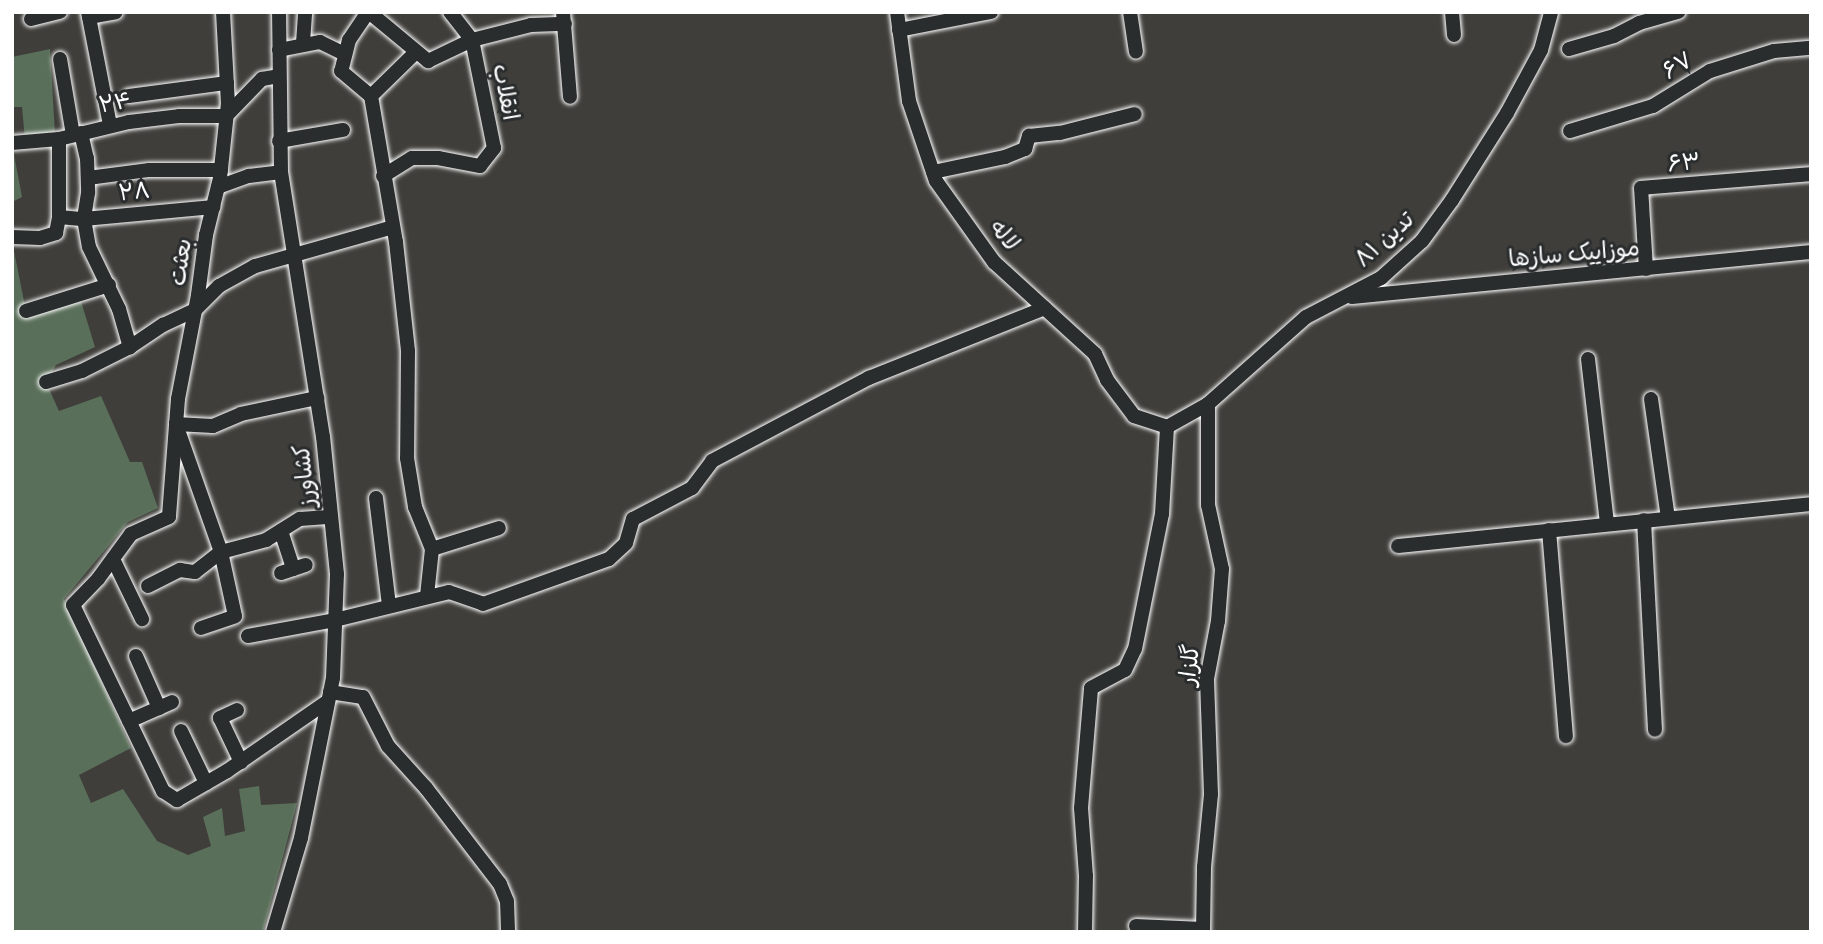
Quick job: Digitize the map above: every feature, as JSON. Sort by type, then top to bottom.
[{"type":"street","points":[[31,19],[60,12]]},
{"type":"street","points":[[110,125],[89,14],[116,12]]},
{"type":"street","name":"بعثت","points":[[113,559],[131,534],[169,517],[176,424],[218,187],[226,116],[223,12]]},
{"type":"street","name":"کشاورز","points":[[273,932],[301,838],[329,697],[337,574],[317,398],[281,172],[279,12]]},
{"type":"street","points":[[303,43],[305,12]]},
{"type":"street","points":[[427,596],[432,549],[415,507],[407,458],[408,351],[393,227],[371,96],[341,71],[345,54],[349,40],[369,12],[428,61],[472,40],[564,18],[569,97]]},
{"type":"street","name":"انقلاب","points":[[383,176],[412,158],[438,158],[480,166],[494,148],[472,40],[450,12]]},
{"type":"street","name":"لاله","points":[[897,12],[909,101],[933,172],[994,262],[1095,354],[1107,380],[1134,416],[1167,427]]},
{"type":"street","points":[[899,30],[991,12]]},
{"type":"street","points":[[1130,12],[1136,52]]},
{"type":"street","points":[[1452,12],[1454,35]]},
{"type":"street","points":[[1569,49],[1614,36],[1639,23],[1678,12]]},
{"type":"street","name":"تدین ۸۱","points":[[1167,427],[1208,404],[1306,317],[1381,278],[1422,241],[1524,81],[1541,50],[1549,13]]},
{"type":"street","points":[[279,50],[303,43],[320,42],[345,54]]},
{"type":"street","name":"۶۷","points":[[1570,131],[1653,106],[1710,71],[1774,51],[1811,48]]},
{"type":"street","points":[[371,96],[416,52]]},
{"type":"street","points":[[12,237],[40,238],[56,233],[71,136],[60,59]]},
{"type":"street","points":[[226,116],[262,79],[279,75]]},
{"type":"street","points":[[129,96],[227,83]]},
{"type":"street","points":[[933,172],[1015,153],[1025,149],[1029,136],[1060,133],[1135,114]]},
{"type":"street","name":"۲۴","points":[[12,144],[71,136],[110,125],[179,116],[226,116]]},
{"type":"street","points":[[279,141],[343,131]]},
{"type":"street","points":[[71,136],[87,158],[84,219],[89,247],[109,285],[130,347]]},
{"type":"street","points":[[88,178],[149,170],[220,170]]},
{"type":"street","points":[[218,187],[249,176],[281,172]]},
{"type":"street","name":"۶۳","points":[[1646,269],[1641,188],[1811,174]]},
{"type":"street","name":"۲۸","points":[[59,217],[84,219],[213,207]]},
{"type":"street","points":[[46,382],[82,371],[130,347],[163,325],[195,310],[219,286],[255,266],[393,227]]},
{"type":"street","name":"موزاییک سازها","points":[[1342,298],[1811,252]]},
{"type":"street","points":[[26,311],[109,285]]},
{"type":"street","points":[[248,636],[335,620],[449,592],[483,604],[609,559],[626,543],[633,519],[692,488],[712,461],[869,378],[1045,308]]},
{"type":"street","points":[[1588,359],[1607,524]]},
{"type":"street","points":[[201,628],[235,616],[221,552],[176,424],[213,426],[241,414],[317,398]]},
{"type":"street","points":[[1651,399],[1668,518]]},
{"type":"street","name":"گلزار","points":[[1203,930],[1204,867],[1211,794],[1207,679],[1218,621],[1222,569],[1208,505],[1208,404]]},
{"type":"street","points":[[1085,932],[1086,876],[1081,808],[1091,688],[1125,670],[1135,649],[1162,514],[1167,427]]},
{"type":"street","points":[[376,498],[389,606]]},
{"type":"street","points":[[1398,545],[1811,505]]},
{"type":"street","points":[[148,586],[180,570],[195,572],[221,552],[266,540],[300,519],[331,517]]},
{"type":"street","points":[[1644,520],[1655,730]]},
{"type":"street","points":[[432,549],[499,528]]},
{"type":"street","points":[[1549,530],[1566,736]]},
{"type":"street","points":[[281,531],[294,569]]},
{"type":"street","points":[[142,619],[113,559],[73,605],[163,791],[177,800],[241,762],[329,697],[363,697],[388,746],[426,788],[499,884],[507,901],[508,932]]},
{"type":"street","points":[[129,720],[165,705],[136,656]]},
{"type":"street","points":[[237,710],[220,718],[241,762]]},
{"type":"street","points":[[181,731],[206,783]]},
{"type":"street","points":[[1136,926],[1203,930]]},
{"type":"green space","points":[[50,49],[55,134],[25,140],[22,107],[12,107],[12,57]]},
{"type":"green space","points":[[12,144],[22,197],[12,202]]},
{"type":"green space","points":[[12,241],[26,311],[80,298],[95,347],[56,365],[46,382],[59,411],[101,396],[130,462],[142,462],[158,508],[128,522],[64,599],[131,748],[79,775],[91,803],[123,789],[157,841],[188,855],[211,846],[203,817],[222,808],[225,836],[245,831],[239,789],[259,786],[261,805],[297,803],[263,932],[12,932]]}]
